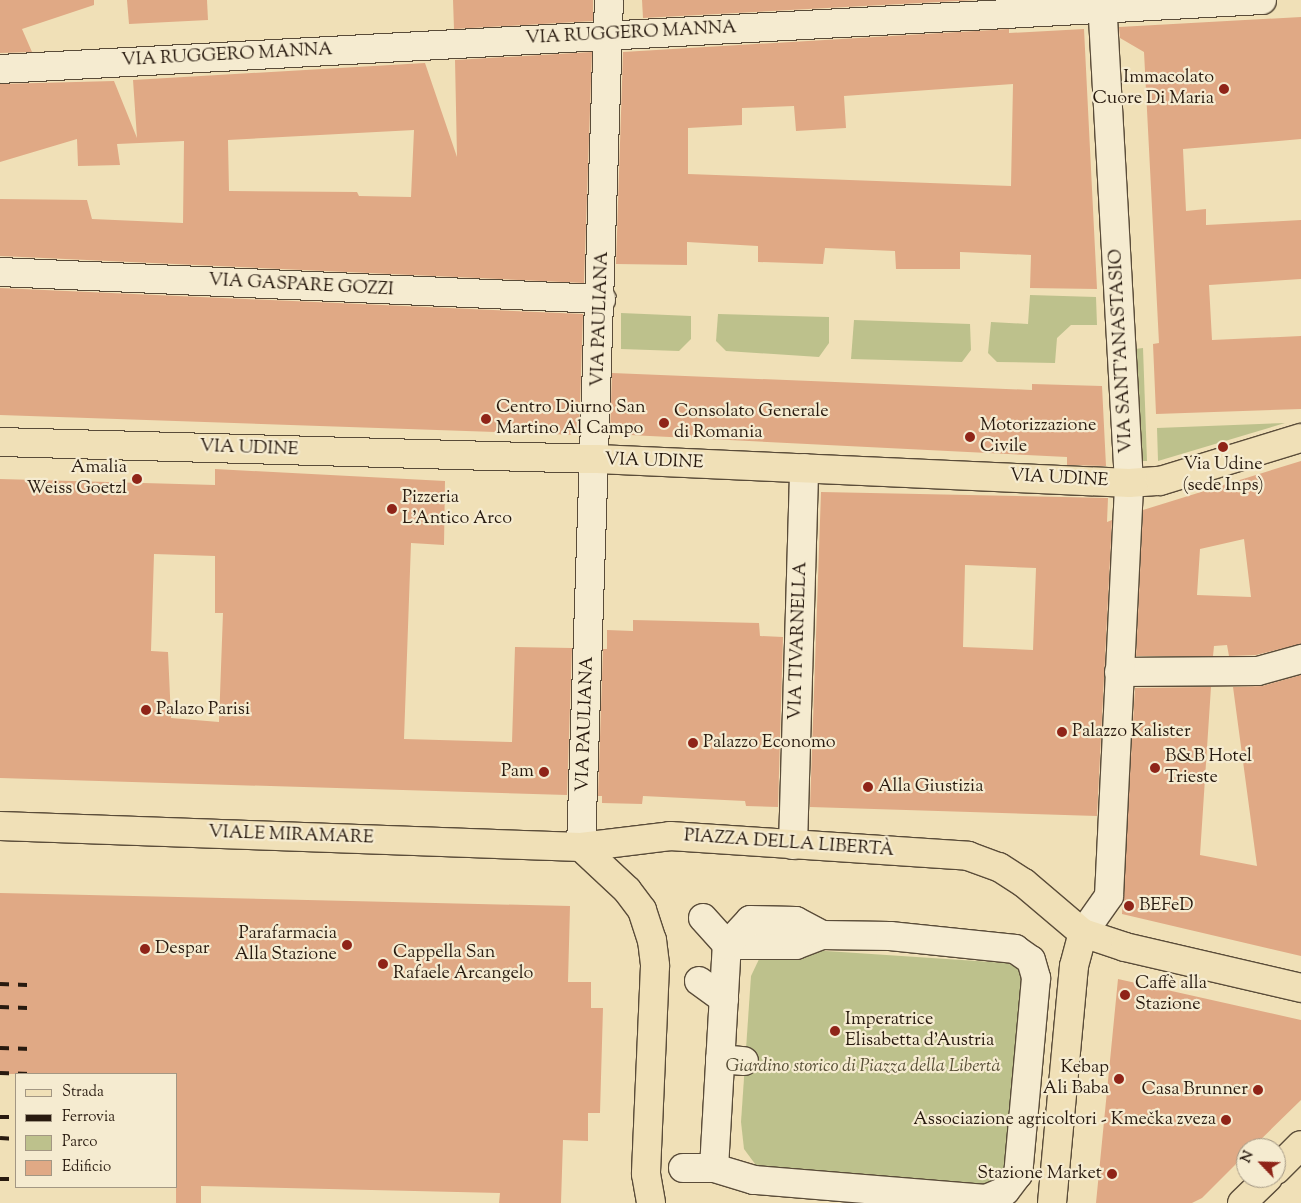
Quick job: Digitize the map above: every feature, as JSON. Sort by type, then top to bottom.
[{"type":"main road","name":"VIA UDINE","points":[[0,442],[597,459],[1129,483],[1160,481],[1301,438]]},
{"type":"main road","name":"VIALE MIRAMARE","points":[[0,826],[581,847]]},
{"type":"main road","name":"PIAZZA DELLA LIBERTÀ","points":[[581,847],[670,836],[968,856],[999,867],[1024,883],[1083,933]]},
{"type":"main road","points":[[581,847],[627,890],[642,910],[652,940],[655,966],[646,1174],[651,1203]]},
{"type":"main road","points":[[1052,1203],[1074,966],[1083,933],[1125,948],[1301,988]]},
{"type":"main road","points":[[1286,1160],[1301,1145]]},
{"type":"main road","points":[[1242,1203],[1258,1188]]},
{"type":"street","name":"VIA PAULIANA","points":[[581,847],[597,459],[609,0]]},
{"type":"street","name":"VIA RUGGERO MANNA","points":[[0,69],[1102,5],[1262,0]]},
{"type":"street","name":"VIA SANT'ANASTASIO","points":[[1083,933],[1109,896],[1129,483],[1102,5]]},
{"type":"street","name":"VIA GASPARE GOZZI","points":[[0,272],[601,300]]},
{"type":"street","name":"VIA TIVARNELLA","points":[[793,845],[804,468]]},
{"type":"street","points":[[1119,672],[1258,671],[1301,659]]},
{"type":"street","points":[[703,918],[727,945]]},
{"type":"street","points":[[683,1168],[714,1168],[753,1185],[874,1186],[998,1198],[1018,1174],[1023,1084],[1037,960],[1016,949],[890,936],[809,935],[796,921],[750,920],[727,945],[724,999],[732,1060],[714,1168]]},
{"type":"street","points":[[699,981],[724,999]]},
{"type":"green space","points":[[1030,295],[1096,297],[1097,325],[1071,325],[1057,338],[1055,363],[997,362],[988,353],[991,322],[1028,324]]},
{"type":"green space","points":[[621,313],[691,316],[691,339],[679,351],[621,349]]},
{"type":"green space","points":[[718,314],[829,317],[829,343],[819,357],[726,351],[716,341]]},
{"type":"green space","points":[[854,320],[970,324],[971,350],[962,362],[851,359]]},
{"type":"green space","points":[[1143,348],[1147,461],[1141,461],[1135,349]]},
{"type":"green space","points":[[1285,423],[1158,461],[1157,428]]},
{"type":"green space","name":"Giardino storico di Piazza della Libertà","points":[[781,948],[1007,963],[1021,969],[1025,975],[1008,1172],[983,1189],[761,1172],[744,1149],[741,1122],[751,976],[761,955]]},
{"type":"building","points":[[0,0],[94,0],[94,5],[22,29],[32,52],[0,53]]},
{"type":"building","points":[[127,0],[207,0],[208,20],[129,24]]},
{"type":"building","points":[[453,0],[593,0],[593,21],[454,29]]},
{"type":"building","points":[[642,0],[976,0],[643,18]]},
{"type":"building","points":[[1301,17],[1301,139],[1183,149],[1186,211],[1206,209],[1206,225],[1301,220],[1301,279],[1209,285],[1212,340],[1301,336],[1301,409],[1156,414],[1153,344],[1159,343],[1144,52],[1120,38],[1119,27]]},
{"type":"building","points":[[1009,29],[1009,33],[1084,29],[1097,289],[1030,288],[1031,255],[960,252],[960,269],[896,269],[895,251],[825,248],[823,264],[758,262],[758,246],[687,242],[687,265],[616,264],[623,52]],"holes":[[[1013,84],[1011,186],[688,174],[688,128],[742,125],[742,108],[794,106],[796,131],[846,128],[844,96]]]},
{"type":"building","points":[[592,52],[584,283],[0,256],[0,199],[87,200],[92,219],[183,223],[184,141],[117,144],[120,165],[78,166],[77,139],[0,162],[0,84],[114,81],[137,138],[133,80],[425,63],[457,157],[455,60]],"holes":[[[414,130],[411,197],[359,196],[357,192],[229,191],[228,140]]]},
{"type":"building","points":[[0,288],[583,314],[579,435],[0,415]]},
{"type":"building","points":[[612,373],[1032,390],[1032,384],[1102,386],[1106,466],[1067,465],[1067,457],[610,434]]},
{"type":"building","points":[[1301,461],[1301,644],[1256,655],[1229,656],[1227,645],[1214,646],[1213,656],[1136,656],[1143,510]],"holes":[[[1244,539],[1251,597],[1197,595],[1200,549]]]},
{"type":"building","points":[[215,469],[445,481],[444,545],[411,543],[404,739],[512,742],[515,647],[572,648],[567,795],[0,778],[0,479],[215,485]],"holes":[[[154,554],[215,556],[215,613],[223,613],[219,722],[171,718],[168,652],[151,651]]]},
{"type":"building","points":[[821,492],[1108,498],[1107,522],[1112,520],[1097,816],[810,807]],"holes":[[[965,565],[1036,568],[1033,650],[963,647]]]},
{"type":"building","name":"Palazzo Economo","points":[[633,620],[759,623],[760,636],[783,637],[778,807],[746,806],[745,801],[643,796],[642,804],[602,803],[602,796],[598,796],[603,649],[607,649],[607,630],[633,631]]},
{"type":"building","points":[[1301,675],[1301,956],[1122,914],[1135,688],[1211,687],[1200,855],[1257,866],[1233,687],[1262,686]]},
{"type":"building","points":[[0,893],[570,906],[568,982],[591,982],[591,1008],[603,1008],[600,1113],[588,1113],[588,1141],[563,1140],[561,1203],[499,1203],[500,1193],[201,1186],[201,1203],[176,1203],[176,1188],[178,1188],[178,1073],[0,1074]]},
{"type":"building","name":"Casa Brunner","points":[[1118,979],[1301,1020],[1301,1100],[1262,1138],[1236,1138],[1236,1164],[1202,1198],[1192,1203],[1096,1203]]},
{"type":"railway","points":[[0,984],[34,985]]},
{"type":"railway","points":[[0,1007],[34,1008]]},
{"type":"railway","points":[[0,1048],[32,1049]]},
{"type":"railway","points":[[0,1073],[15,1073]]},
{"type":"railway","points":[[0,1117],[15,1117]]},
{"type":"railway","points":[[0,1138],[15,1139]]},
{"type":"railway","points":[[0,1179],[15,1179]]},
{"type":"place","name":"Immacolato Cuore Di Maria","points":[[1224,89]]},
{"type":"place","name":"Centro Diurno San Martino Al Campo","points":[[486,419]]},
{"type":"place","name":"Consolato Generale di Romania","points":[[664,423]]},
{"type":"place","name":"Motorizzazione Civile","points":[[970,437]]},
{"type":"place","name":"Via Udine (sede Inps)","points":[[1223,447]]},
{"type":"place","name":"Amalia Weiss Goetzl","points":[[137,479]]},
{"type":"place","name":"Pizzeria L'Antico Arco","points":[[392,509]]},
{"type":"place","name":"Palazo Parisi","points":[[146,710]]},
{"type":"place","name":"Palazzo Kalister","points":[[1062,732]]},
{"type":"place","name":"Palazzo Economo","points":[[693,743]]},
{"type":"place","name":"B&B Hotel Trieste","points":[[1155,768]]},
{"type":"place","name":"Pam","points":[[544,772]]},
{"type":"place","name":"Alla Giustizia","points":[[868,787]]},
{"type":"place","name":"BEFeD","points":[[1129,906]]},
{"type":"place","name":"Parafarmacia Alla Stazione","points":[[347,945]]},
{"type":"place","name":"Despar","points":[[145,949]]},
{"type":"place","name":"Cappella San Rafaele Arcangelo","points":[[383,964]]},
{"type":"place","name":"Caffè alla Stazione","points":[[1125,995]]},
{"type":"place","name":"Imperatrice Elisabetta d'Austria","points":[[835,1031]]},
{"type":"place","name":"Kebap Ali Baba","points":[[1119,1079]]},
{"type":"place","name":"Casa Brunner","points":[[1258,1090]]},
{"type":"place","name":"Associazione agricoltori - Kmečka zveza","points":[[1226,1120]]},
{"type":"place","name":"Stazione Market","points":[[1112,1174]]}]
